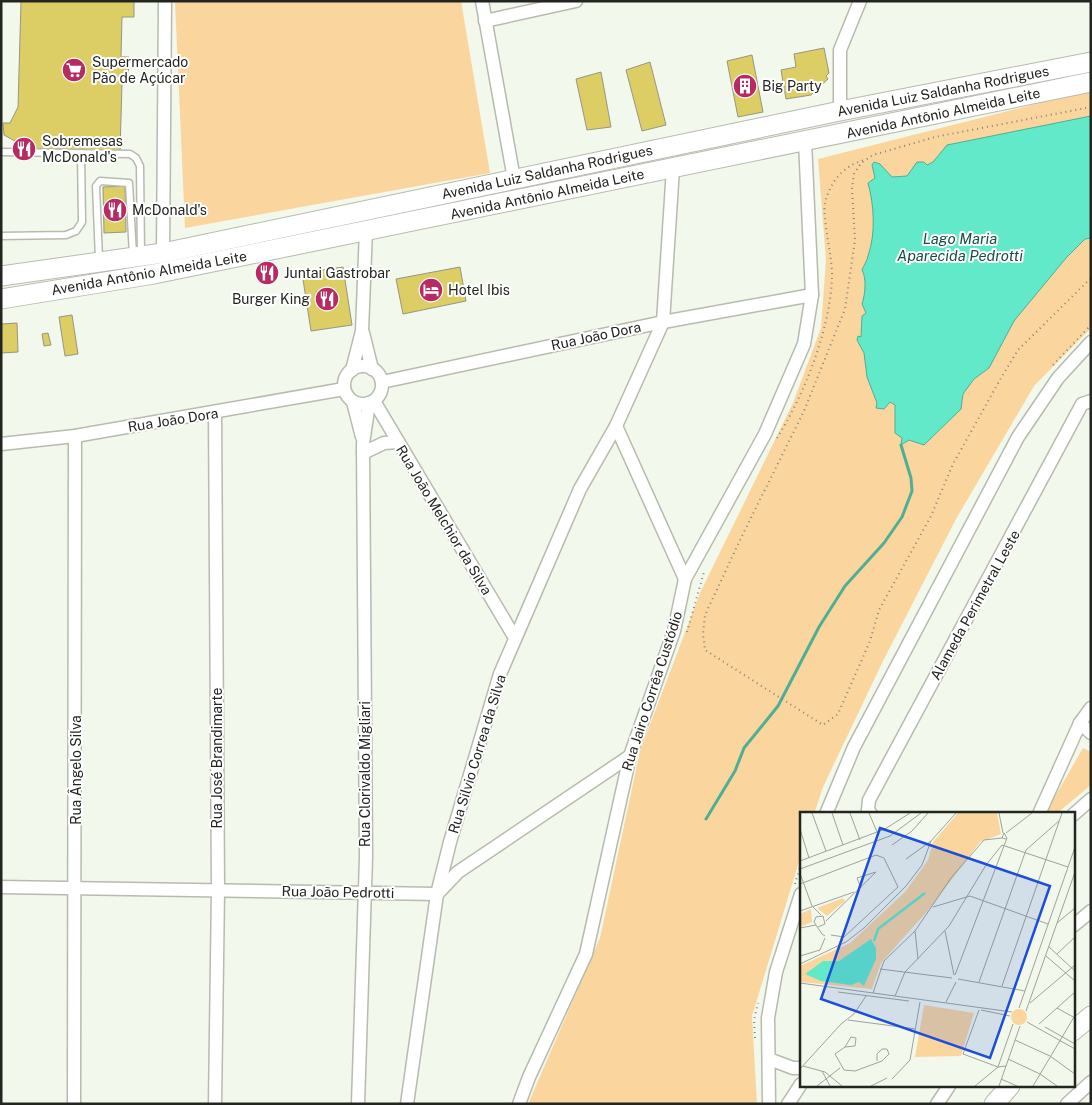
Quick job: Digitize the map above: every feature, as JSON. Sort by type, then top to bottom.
[{"type":"main road","name":"Avenida Luiz Saldanha Rodrigues","points":[[1,276],[163,253],[840,111],[1091,62]]},
{"type":"main road","name":"Avenida Antônio Almeida Leite","points":[[1,299],[154,274],[1091,82]]},
{"type":"main road","points":[[1074,1030],[1091,1016]]},
{"type":"main road","points":[[994,1104],[1008,1088]]},
{"type":"street","points":[[163,253],[165,1]]},
{"type":"street","points":[[482,1],[484,21],[514,179]]},
{"type":"street","points":[[484,21],[576,1]]},
{"type":"street","points":[[840,111],[840,50],[860,1]]},
{"type":"street","name":"Rua Jairo Corrêa Custódio","points":[[519,1104],[529,1077],[586,954],[630,756],[674,631],[685,579],[772,418],[804,344],[812,295],[805,141]]},
{"type":"street","name":"Rua Silvio Correa da Silva","points":[[407,1104],[438,894],[450,842],[500,674],[580,490],[616,426],[663,322],[673,168]]},
{"type":"street","points":[[362,331],[372,369],[382,382],[381,392],[371,402],[353,402],[344,389],[345,378],[352,370],[362,331],[366,230]]},
{"type":"street","name":"Rua João Dora","points":[[382,382],[663,322],[812,295]]},
{"type":"street","points":[[827,812],[854,748],[1013,446],[1058,378],[1091,342]]},
{"type":"street","points":[[352,370],[362,366],[372,369]]},
{"type":"street","name":"Rua João Dora","points":[[1,444],[75,436],[344,389]]},
{"type":"street","name":"Alameda Perimetral Leste","points":[[870,812],[869,800],[1082,404],[1091,401]]},
{"type":"street","name":"Rua Clorivaldo Migliari","points":[[353,402],[363,449]]},
{"type":"street","name":"Rua João Melchior da Silva","points":[[371,402],[398,442],[515,638]]},
{"type":"street","name":"Rua Clorivaldo Migliari","points":[[358,1104],[366,857],[363,449],[371,402]]},
{"type":"street","name":"Rua José Brandimarte","points":[[215,413],[218,890],[215,1104]]},
{"type":"street","points":[[616,426],[685,579]]},
{"type":"street","name":"Rua Ângelo Silva","points":[[74,1104],[76,889],[75,436]]},
{"type":"street","points":[[363,449],[384,443],[398,442]]},
{"type":"street","points":[[1040,812],[1080,723],[1091,708]]},
{"type":"street","points":[[1080,723],[1091,733]]},
{"type":"street","points":[[438,894],[458,872],[630,756]]},
{"type":"street","points":[[1074,814],[1091,799]]},
{"type":"street","name":"Rua João Pedrotti","points":[[1,887],[438,894]]},
{"type":"street","points":[[769,1104],[768,1018],[776,972],[800,897]]},
{"type":"street","points":[[1074,925],[1091,911]]},
{"type":"street","points":[[769,1059],[793,1068],[800,1068]]},
{"type":"street","points":[[1067,1104],[1091,1082]]},
{"type":"street","points":[[788,1104],[800,1086]]},
{"type":"street","points":[[937,1104],[948,1088]]},
{"type":"lane","points":[[1,152],[130,154],[136,158],[140,166],[137,256]]},
{"type":"lane","points":[[1,236],[66,235],[76,231],[82,222],[80,153]]},
{"type":"lane","points":[[100,261],[96,186],[101,181],[129,183],[137,256]]},
{"type":"path","points":[[775,441],[802,388],[821,340],[830,307],[832,277],[825,205],[838,175],[854,163],[888,150],[934,138],[1091,107]]},
{"type":"path","points":[[867,159],[861,163],[854,174],[852,188],[856,240],[846,309],[804,411],[705,615],[703,634],[705,650],[823,725],[838,714],[870,641],[879,610],[931,516],[953,464],[986,402],[1018,350],[1050,316],[1091,278]]},
{"type":"path","points":[[686,633],[706,564]]},
{"type":"shaded area","points":[[175,1],[461,1],[490,173],[185,228]]},
{"type":"shaded area","points":[[1091,90],[1091,328],[1034,386],[956,519],[883,661],[823,787],[815,812],[800,812],[800,858],[752,1016],[757,1104],[528,1104],[600,938],[640,751],[700,593],[793,403],[821,328],[826,260],[818,159]]},
{"type":"shaded area","points":[[1083,748],[1091,752],[1091,785],[1058,812],[1046,812]]},
{"type":"water","name":"Lago Maria Aparecida Pedrotti","points":[[1091,116],[1091,238],[1085,239],[1066,258],[1014,321],[989,368],[974,379],[963,394],[961,409],[924,445],[909,440],[901,445],[902,438],[895,433],[895,405],[890,402],[884,409],[876,408],[877,403],[867,377],[864,353],[857,340],[858,336],[861,337],[862,316],[866,313],[862,304],[865,278],[862,270],[871,247],[873,229],[872,200],[868,183],[875,178],[872,165],[874,162],[880,164],[892,177],[907,176],[917,162],[924,162],[927,165],[933,162],[947,145]]},
{"type":"building","name":"Supermercado Pão de Açúcar","points":[[21,1],[134,1],[134,17],[122,17],[121,57],[129,57],[128,83],[122,83],[120,152],[31,150],[4,135],[3,123],[10,123],[18,107]]},
{"type":"building","points":[[824,48],[829,73],[826,76],[828,79],[811,95],[786,99],[781,70],[796,67],[794,54]]},
{"type":"building","name":"Big Party","points":[[752,55],[763,112],[738,117],[727,61]]},
{"type":"building","points":[[650,62],[666,125],[642,131],[626,70]]},
{"type":"building","points":[[601,72],[611,127],[587,130],[576,79]]},
{"type":"building","name":"McDonald's","points":[[125,186],[126,232],[104,233],[103,187]]},
{"type":"building","name":"Burger King","points":[[343,267],[352,325],[311,331],[302,273]]},
{"type":"building","name":"Hotel Ibis","points":[[460,267],[466,301],[403,314],[396,279]]},
{"type":"building","points":[[72,315],[78,354],[65,356],[59,317]]},
{"type":"building","points":[[17,323],[18,352],[1,353],[1,324]]},
{"type":"building","points":[[48,333],[51,345],[44,346],[42,334]]},
{"type":"waterway","points":[[706,819],[735,771],[744,748],[778,706],[819,627],[845,586],[884,543],[902,517],[912,491],[911,478],[901,445]]},
{"type":"place","name":"Supermercado Pão de Açúcar","points":[[74,70]]},
{"type":"place","name":"Big Party","points":[[745,86]]},
{"type":"place","name":"Sobremesas McDonald's","points":[[24,149]]},
{"type":"place","name":"McDonald's","points":[[115,210]]},
{"type":"place","name":"Juntai Gastrobar","points":[[267,273]]},
{"type":"place","name":"Hotel Ibis","points":[[431,290]]},
{"type":"place","name":"Burger King","points":[[327,299]]}]
